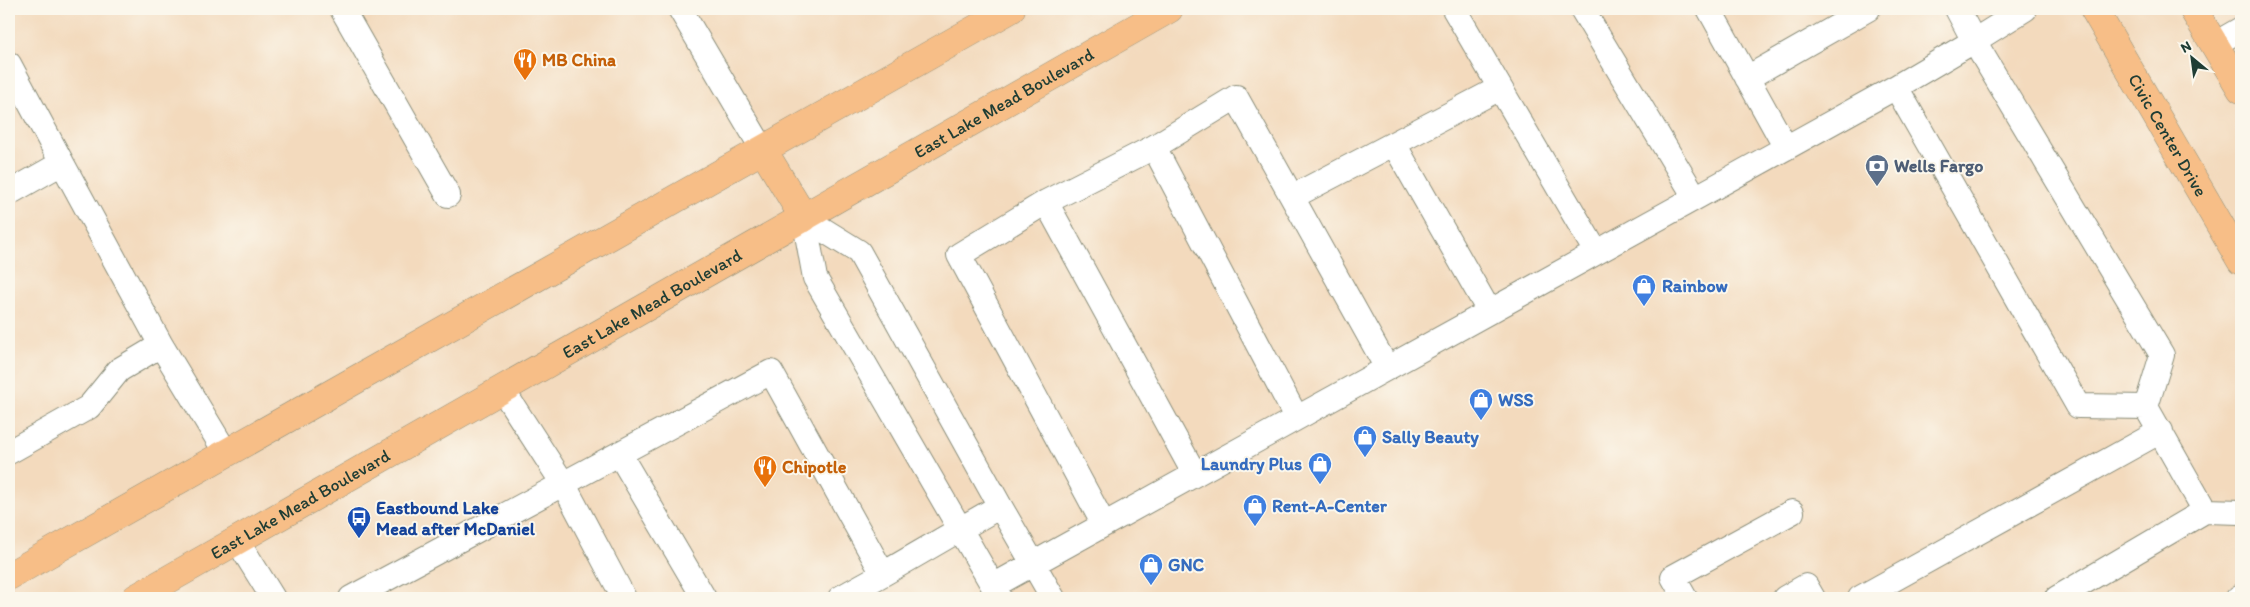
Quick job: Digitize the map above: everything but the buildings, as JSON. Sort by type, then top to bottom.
[{"type":"main road","points":[[9,576],[1011,9]]},
{"type":"main road","name":"East Lake Mead Boulevard","points":[[136,598],[1169,9]]},
{"type":"main road","name":"Civic Center Drive","points":[[2094,9],[2241,261]]},
{"type":"main road","points":[[2193,9],[2241,89]]},
{"type":"main road","points":[[763,150],[804,218]]},
{"type":"lane","points":[[342,9],[448,195]]},
{"type":"lane","points":[[680,9],[763,150]]},
{"type":"lane","points":[[1454,9],[1596,252]]},
{"type":"lane","points":[[1582,9],[1695,197]]},
{"type":"lane","points":[[1709,9],[1786,148]]},
{"type":"lane","points":[[1747,78],[1868,9]]},
{"type":"lane","points":[[1957,9],[1974,41],[2162,355],[2146,407],[2206,511]]},
{"type":"lane","points":[[804,218],[814,278],[996,592],[1032,562],[1896,87],[2025,9]]},
{"type":"lane","points":[[2215,44],[2241,29]]},
{"type":"lane","points":[[9,64],[161,344],[226,454]]},
{"type":"lane","points":[[1896,87],[2078,406],[2146,407]]},
{"type":"lane","points":[[1292,197],[1500,88]]},
{"type":"lane","points":[[1103,523],[959,255],[1046,202],[1154,147],[1236,97],[1387,368]]},
{"type":"lane","points":[[1394,144],[1490,310]]},
{"type":"lane","points":[[1154,147],[1296,417]]},
{"type":"lane","points":[[9,193],[62,163]]},
{"type":"lane","points":[[1046,202],[1194,473]]},
{"type":"lane","points":[[804,218],[859,252],[1053,598]]},
{"type":"lane","points":[[9,452],[89,407],[119,370],[161,344]]},
{"type":"lane","points":[[351,598],[620,455],[771,372],[883,574]]},
{"type":"lane","points":[[502,389],[564,485],[624,598]]},
{"type":"lane","points":[[1860,598],[2160,431]]},
{"type":"lane","points":[[620,455],[704,598]]},
{"type":"lane","points":[[840,598],[1000,506]]},
{"type":"lane","points":[[2057,598],[2206,511],[2241,512]]},
{"type":"lane","points":[[1684,598],[1672,577],[1792,512]]},
{"type":"lane","points":[[237,540],[273,598]]},
{"type":"lane","points":[[1785,598],[1806,586],[1813,598]]},
{"type":"place","name":"MB China","points":[[525,81]]},
{"type":"place","name":"Wells Fargo","points":[[1877,187]]},
{"type":"place","name":"Rainbow","points":[[1644,307]]},
{"type":"place","name":"WSS","points":[[1481,421]]},
{"type":"place","name":"Sally Beauty","points":[[1365,458]]},
{"type":"place","name":"Laundry Plus","points":[[1320,485]]},
{"type":"place","name":"Chipotle","points":[[765,488]]},
{"type":"place","name":"Rent-A-Center","points":[[1255,527]]},
{"type":"place","name":"Eastbound Lake Mead after McDaniel","points":[[359,539]]},
{"type":"place","name":"GNC","points":[[1151,586]]}]
